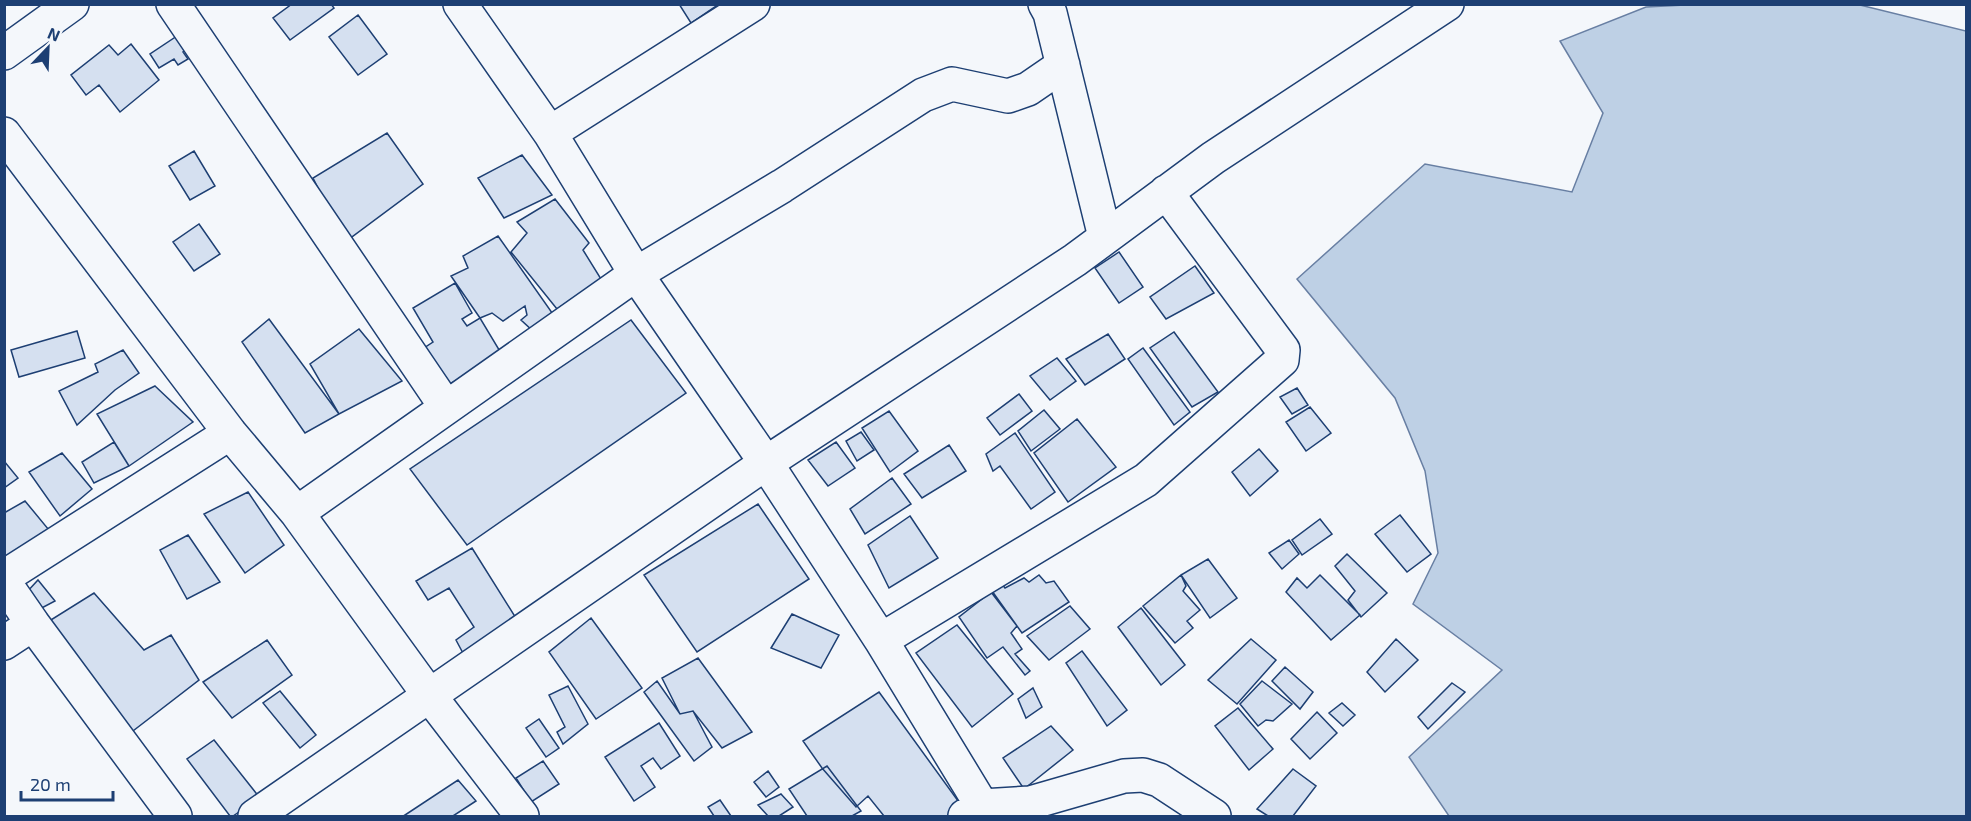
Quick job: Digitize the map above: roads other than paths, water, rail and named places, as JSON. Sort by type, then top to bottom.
[{"type":"street","points":[[4,53],[72,4]]},
{"type":"street","points":[[173,4],[446,407]]},
{"type":"street","points":[[550,133],[753,4]]},
{"type":"street","points":[[255,816],[766,463],[1075,260],[1213,158],[1447,4]]},
{"type":"street","points":[[460,5],[550,133],[636,274],[766,463],[880,639],[974,812],[1030,802],[1124,776],[1143,775],[1159,780],[1214,816]]},
{"type":"street","points":[[1052,7],[1063,65],[1105,237]]},
{"type":"street","points":[[297,513],[636,274],[782,186],[923,95],[952,84],[1008,96],[1028,89],[1063,65]]},
{"type":"street","points":[[4,134],[230,433],[297,513],[429,695],[522,816]]},
{"type":"street","points":[[880,639],[1146,480],[1282,360],[1284,350],[1166,192]]},
{"type":"street","points":[[4,577],[230,433]]},
{"type":"street","points":[[4,582],[175,816]]},
{"type":"street","points":[[4,643],[33,624]]},
{"type":"water","points":[[1705,4],[1860,5],[1966,31],[1966,816],[1449,816],[1409,757],[1502,670],[1413,604],[1438,553],[1425,471],[1395,398],[1297,279],[1425,164],[1572,192],[1603,113],[1560,41],[1646,7]]}]
